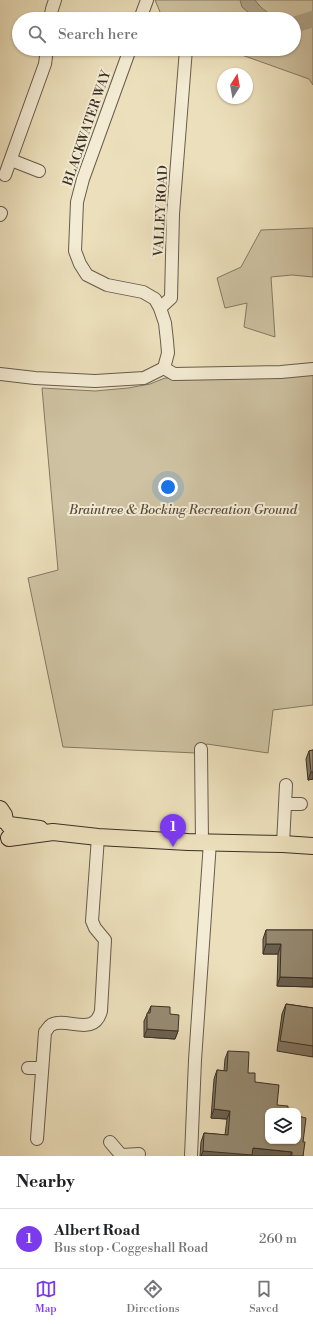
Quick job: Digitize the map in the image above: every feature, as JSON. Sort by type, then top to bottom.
[{"type":"main road","points":[[4,826],[98,837],[313,846]]},
{"type":"street","points":[[51,12],[56,0]]},
{"type":"street","points":[[143,12],[147,0]]},
{"type":"street","points":[[5,175],[45,64],[46,56]]},
{"type":"street","name":"BLACKWATER WAY","points":[[127,56],[83,179],[77,202],[75,251],[80,264],[87,275],[107,285],[143,292],[155,300],[160,308]]},
{"type":"street","name":"VALLEY ROAD","points":[[160,308],[171,298],[174,207],[185,56]]},
{"type":"street","points":[[11,160],[39,171]]},
{"type":"street","points":[[0,374],[35,378],[94,381],[144,378],[164,368],[168,353],[165,323],[160,308]]},
{"type":"street","points":[[164,368],[174,374],[281,372],[313,369]]},
{"type":"street","points":[[191,1156],[206,842],[201,749]]},
{"type":"street","points":[[283,844],[286,785]]},
{"type":"street","points":[[286,804],[301,804]]},
{"type":"street","points":[[37,1139],[45,1032],[50,1025],[57,1023],[87,1026],[98,1019],[100,1014],[105,940],[95,928],[92,921],[98,837]]},
{"type":"street","points":[[28,1068],[42,1068]]},
{"type":"street","points":[[110,1142],[122,1156],[139,1154]]},
{"type":"green space","points":[[155,0],[313,0],[313,85],[309,79],[245,56],[301,56],[301,12],[160,12]]},
{"type":"green space","points":[[313,228],[313,277],[292,275],[271,277],[275,337],[244,327],[247,303],[225,308],[217,278],[241,267],[261,230]]},
{"type":"green space","name":"Braintree & Bocking Recreation Ground","points":[[313,375],[313,705],[273,710],[268,753],[207,744],[196,753],[63,747],[28,578],[58,570],[42,388],[95,391],[150,384],[165,378],[186,379]]},
{"type":"shaded area","points":[[240,0],[255,0],[260,7],[267,12],[248,12],[242,7]]},
{"type":"building","points":[[313,750],[313,772],[311,772],[309,751]]},
{"type":"building","points":[[266,930],[313,930],[313,978],[280,977],[281,944],[266,944]]},
{"type":"building","points":[[286,1004],[313,1008],[313,1046],[280,1041]]},
{"type":"building","points":[[151,1006],[170,1007],[170,1014],[179,1015],[178,1031],[147,1029],[147,1013],[150,1013]]},
{"type":"building","points":[[228,1051],[249,1052],[248,1073],[255,1073],[255,1082],[279,1085],[277,1105],[288,1106],[288,1108],[265,1108],[265,1144],[301,1144],[301,1117],[306,1118],[303,1156],[292,1156],[292,1152],[253,1148],[252,1155],[203,1151],[204,1133],[228,1135],[230,1111],[214,1109],[217,1070],[227,1071]]},
{"type":"waterway","points":[[301,23],[313,19]]},
{"type":"place","name":"Albert Road","points":[[173,847]]}]
